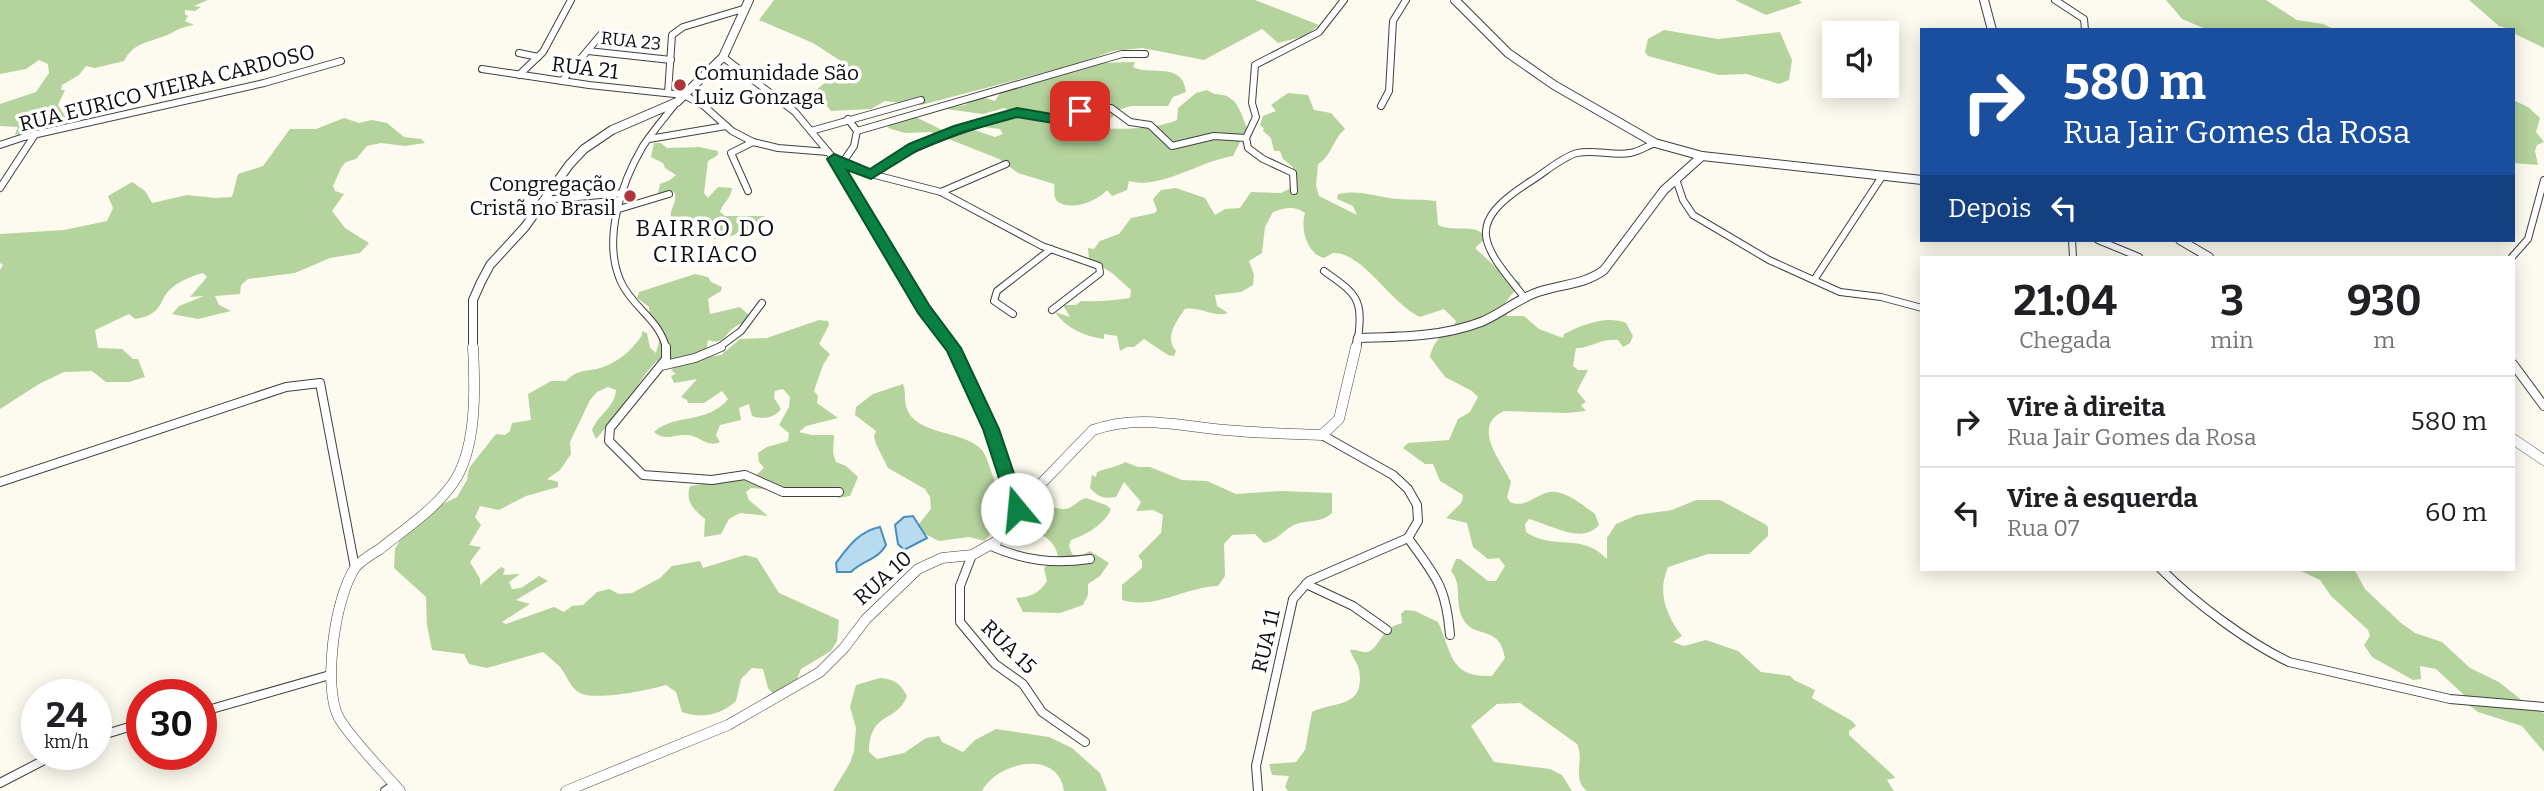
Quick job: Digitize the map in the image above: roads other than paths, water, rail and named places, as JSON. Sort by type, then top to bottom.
[{"type":"street","points":[[519,75],[538,57],[571,0]]},
{"type":"street","points":[[749,0],[723,57],[681,99],[649,139],[636,161],[623,193],[615,222],[614,252],[618,276],[630,298],[664,337],[667,347],[661,366],[608,433],[609,441],[615,450],[643,475],[668,479],[712,480],[745,475],[783,492],[839,492]]},
{"type":"street","points":[[1294,191],[1293,173],[1255,154],[1248,148],[1245,138],[1256,117],[1252,103],[1256,63],[1294,47],[1320,32],[1344,0]]},
{"type":"street","points":[[1381,106],[1389,90],[1393,21],[1406,0]]},
{"type":"street","points":[[1455,0],[1508,53],[1554,85],[1655,143],[1702,156],[1920,180]]},
{"type":"street","points":[[1984,0],[1991,28]]},
{"type":"street","points":[[2055,0],[2084,19],[2085,28]]},
{"type":"street","points":[[668,93],[671,40],[676,30],[743,9]]},
{"type":"street","points":[[562,81],[603,32]]},
{"type":"street","name":"RUA 23","points":[[588,51],[671,60]]},
{"type":"street","points":[[519,53],[538,57]]},
{"type":"street","points":[[857,131],[1122,54],[1145,54]]},
{"type":"street","points":[[723,57],[789,108],[831,156],[924,309],[953,348],[991,429],[1017,509]]},
{"type":"street","name":"RUA EURICO VIEIRA CARDOSO","points":[[0,145],[264,83],[341,61]]},
{"type":"street","name":"RUA 21","points":[[482,69],[668,93],[681,99]]},
{"type":"street","points":[[355,568],[435,505],[457,476],[466,452],[475,397],[473,300],[490,265],[525,227],[584,149],[612,131],[681,99],[698,101],[726,126],[753,142],[831,156],[871,174],[941,192],[992,221],[1051,249],[1099,266],[1100,273],[1052,310]]},
{"type":"street","points":[[811,131],[921,100]]},
{"type":"street","points":[[871,174],[888,161],[930,140],[1017,113],[1059,120],[1085,109],[1111,107],[1130,122],[1150,125],[1172,146],[1214,136],[1245,138]]},
{"type":"street","points":[[843,162],[854,150],[857,131],[848,119]]},
{"type":"street","points":[[649,139],[726,126]]},
{"type":"street","points":[[0,188],[7,183],[27,142],[38,134]]},
{"type":"street","points":[[748,191],[731,153],[753,142]]},
{"type":"street","points":[[1525,298],[1500,267],[1489,247],[1485,230],[1490,213],[1504,198],[1576,153],[1631,153],[1655,143]]},
{"type":"street","points":[[1358,338],[1444,332],[1482,321],[1539,291],[1584,282],[1599,275],[1664,190],[1702,156]]},
{"type":"street","points":[[941,192],[1006,164]]},
{"type":"street","points":[[1814,281],[1883,175]]},
{"type":"street","points":[[1676,179],[1687,207],[1706,225],[1769,260],[1840,292],[1881,297],[1920,307]]},
{"type":"street","points":[[2513,256],[2528,239],[2544,180]]},
{"type":"street","points":[[544,200],[623,193]]},
{"type":"street","points":[[619,209],[670,194]]},
{"type":"street","points":[[2103,242],[2137,256]]},
{"type":"street","points":[[2183,242],[2207,256]]},
{"type":"street","points":[[1013,314],[996,305],[994,301],[997,291],[1051,249]]},
{"type":"street","points":[[1322,435],[1339,419],[1362,313],[1358,298],[1324,271]]},
{"type":"street","points":[[661,366],[713,353],[742,331],[762,303]]},
{"type":"street","points":[[2515,368],[2544,406]]},
{"type":"street","points":[[0,482],[286,387],[320,383],[355,568],[338,618],[330,675],[332,701],[339,718],[398,789]]},
{"type":"street","points":[[1090,559],[1058,564],[1035,563],[991,546],[997,541],[1005,522],[1082,439],[1104,425],[1139,420],[1163,421],[1215,429],[1322,435],[1393,474],[1412,494],[1419,513],[1416,530],[1408,538],[1306,584]]},
{"type":"street","points":[[2515,440],[2544,460]]},
{"type":"street","points":[[1408,538],[1437,578],[1447,602],[1450,635]]},
{"type":"street","name":"RUA 10","points":[[566,791],[728,724],[778,697],[820,672],[866,619],[918,569],[942,558],[972,555],[991,546]]},
{"type":"street","name":"RUA 15","points":[[972,555],[960,586],[960,622],[995,664],[1023,684],[1042,712],[1085,742]]},
{"type":"street","points":[[2163,571],[2180,588],[2270,653],[2288,662],[2450,699],[2544,708]]},
{"type":"street","points":[[1306,584],[1353,606],[1387,630]]},
{"type":"street","name":"RUA 11","points":[[1258,791],[1256,766],[1293,599],[1306,584]]},
{"type":"street","points":[[217,707],[330,675]]},
{"type":"street","points":[[0,783],[25,770]]},
{"type":"street","points":[[385,791],[398,789]]},
{"type":"water","points":[[913,516],[927,538],[904,550],[898,544],[895,525],[904,517]]},
{"type":"water","points":[[880,527],[886,545],[883,550],[851,572],[837,572],[836,563],[850,546],[866,532]]},
{"type":"place","name":"Comunidade São Luiz Gonzaga","points":[[680,85]]},
{"type":"place","name":"Congregação Cristã no Brasil","points":[[630,196]]},
{"type":"district","name":"BAIRRO DO CIRIACO","points":[[706,241]]}]
